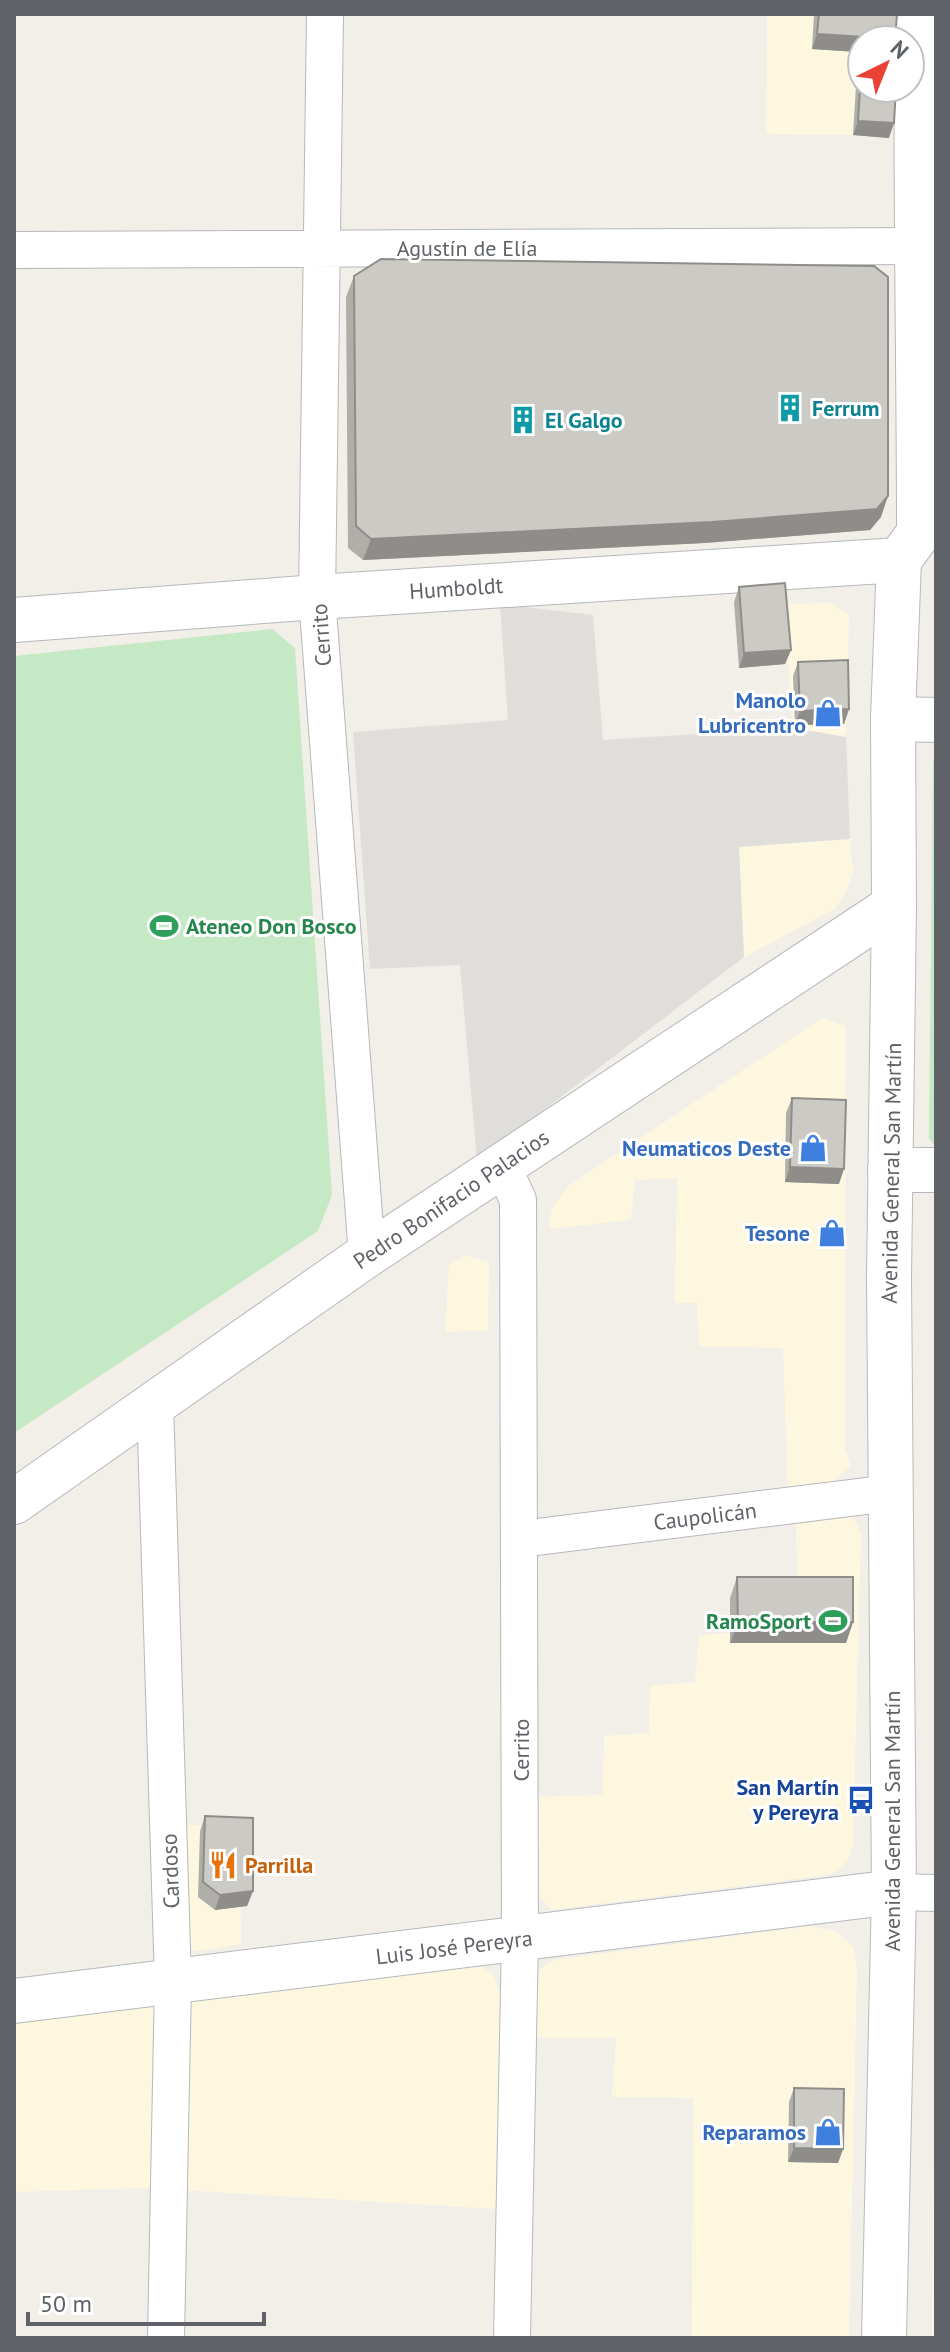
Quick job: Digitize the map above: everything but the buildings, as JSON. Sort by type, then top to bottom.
[{"type":"street","name":"Cerrito","points":[[325,14],[317,597],[367,1255]]},
{"type":"street","name":"Avenida General San Martín","points":[[884,2338],[915,1892],[890,1493],[890,1170],[893,719],[899,560],[919,533],[919,246],[915,172],[925,104]]},
{"type":"street","name":"Agustín de Elía","points":[[14,250],[919,246]]},
{"type":"street","name":"Humboldt","points":[[14,620],[317,597],[899,560]]},
{"type":"street","points":[[893,719],[936,720]]},
{"type":"street","name":"Pedro Bonifacio Palacios","points":[[14,1502],[367,1255],[894,906]]},
{"type":"street","name":"Cerrito","points":[[502,1165],[518,1200],[521,1539],[520,1939],[512,2338]]},
{"type":"street","points":[[890,1170],[936,1170]]},
{"type":"street","name":"Cardoso","points":[[155,1403],[173,1981],[166,2338]]},
{"type":"street","name":"Caupolicán","points":[[521,1539],[890,1493]]},
{"type":"street","name":"Luis José Pereyra","points":[[14,2001],[915,1892]]},
{"type":"shaded area","points":[[767,14],[892,14],[880,24],[846,24],[846,104],[891,104],[891,135],[766,134]]},
{"type":"shaded area","points":[[831,603],[849,615],[846,737],[793,728],[784,604]]},
{"type":"shaded area","points":[[500,604],[593,615],[603,740],[793,728],[846,737],[850,839],[739,847],[744,957],[477,1161],[460,965],[370,969],[353,732],[508,720]]},
{"type":"shaded area","points":[[850,839],[853,873],[835,909],[744,957],[739,847]]},
{"type":"shaded area","points":[[822,1018],[846,1026],[845,1449],[851,1466],[832,1483],[788,1491],[783,1348],[699,1346],[697,1303],[675,1303],[677,1178],[635,1180],[631,1220],[549,1229],[551,1210],[568,1186]]},
{"type":"shaded area","points":[[466,1255],[489,1262],[488,1330],[445,1332],[449,1265]]},
{"type":"shaded area","points":[[846,1513],[856,1521],[861,1535],[853,1843],[848,1860],[841,1869],[828,1875],[552,1910],[533,1891],[531,1797],[603,1795],[604,1736],[649,1733],[650,1686],[695,1682],[699,1635],[730,1633],[730,1598],[797,1598],[796,1515]]},
{"type":"shaded area","points":[[180,1825],[240,1825],[241,1944],[198,1951],[186,1949]]},
{"type":"shaded area","points":[[812,1926],[838,1932],[854,1948],[857,1971],[849,2338],[692,2338],[693,2098],[612,2097],[616,2038],[535,2038],[531,1984],[539,1970],[554,1960]]},
{"type":"shaded area","points":[[936,1937],[936,2338],[932,2338]]},
{"type":"shaded area","points":[[476,1964],[493,1974],[502,2001],[497,2209],[145,2188],[14,2192],[14,2023]]},
{"type":"green space","name":"Ateneo Don Bosco","points":[[272,629],[295,648],[332,1195],[318,1231],[14,1433],[14,656]]},
{"type":"green space","points":[[936,754],[936,1147],[929,1138],[933,760]]},
{"type":"place","name":"Ferrum","points":[[790,408]]},
{"type":"place","name":"El Galgo","points":[[523,420]]},
{"type":"place","name":"Manolo Lubricentro","points":[[828,713]]},
{"type":"place","name":"Ateneo Don Bosco","points":[[164,926]]},
{"type":"place","name":"Neumaticos Deste","points":[[813,1148]]},
{"type":"place","name":"Tesone","points":[[832,1233]]},
{"type":"place","name":"RamoSport","points":[[833,1621]]},
{"type":"place","name":"San Martín y Pereyra","points":[[861,1800]]},
{"type":"place","name":"Parrilla","points":[[223,1865]]},
{"type":"place","name":"Reparamos","points":[[828,2132]]}]
